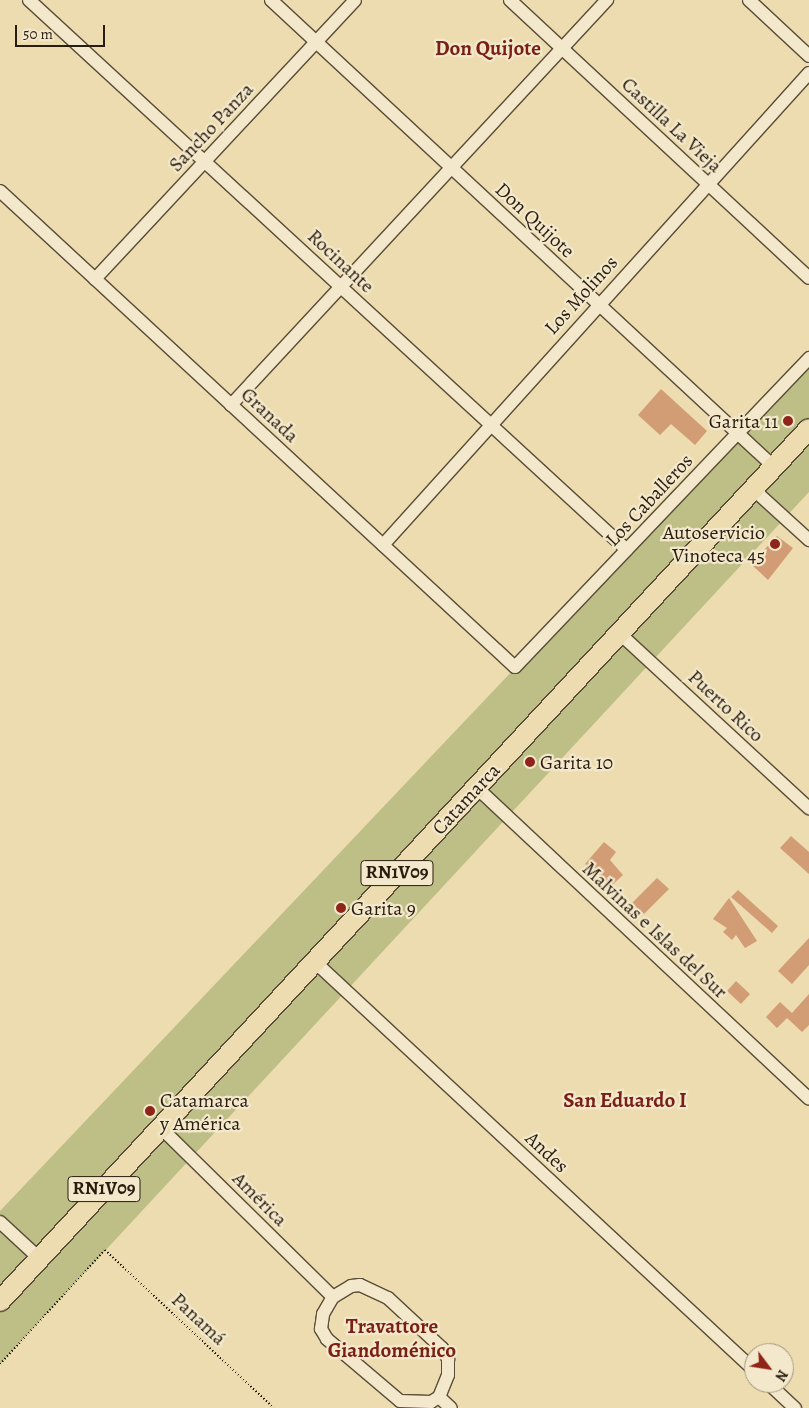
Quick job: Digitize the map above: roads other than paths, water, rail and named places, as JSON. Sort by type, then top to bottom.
[{"type":"main road","name":"Catamarca","points":[[0,1302],[618,632],[809,429]]},
{"type":"street","name":"Rocinante","points":[[29,0],[628,550]]},
{"type":"street","name":"Don Quijote","points":[[271,0],[774,467]]},
{"type":"street","name":"Sancho Panza","points":[[95,279],[355,0]]},
{"type":"street","name":"Castilla La Vieja","points":[[510,0],[809,278]]},
{"type":"street","points":[[231,405],[607,0]]},
{"type":"street","points":[[749,0],[809,56]]},
{"type":"street","name":"Los Molinos","points":[[383,545],[598,304],[809,73]]},
{"type":"street","name":"Granada","points":[[0,191],[515,666]]},
{"type":"street","name":"Los Caballeros","points":[[515,666],[628,550],[809,358]]},
{"type":"street","points":[[753,489],[809,540]]},
{"type":"street","name":"Puerto Rico","points":[[618,632],[809,808]]},
{"type":"street","name":"Malvinas e Islas del Sur","points":[[476,787],[809,1099]]},
{"type":"street","name":"Andes","points":[[315,962],[744,1361]]},
{"type":"street","name":"América","points":[[161,1128],[333,1297]]},
{"type":"street","points":[[0,1222],[40,1259]]},
{"type":"street","points":[[360,1285],[388,1298],[448,1359],[445,1389],[440,1397],[431,1402],[400,1401],[327,1339],[321,1328],[323,1314],[333,1297],[350,1286],[360,1285]]},
{"type":"street","points":[[779,1393],[795,1408]]},
{"type":"street","points":[[440,1397],[451,1408]]},
{"type":"place","name":"Garita 11","points":[[788,421]]},
{"type":"place","name":"Autoservicio Vinoteca 45","points":[[775,544]]},
{"type":"place","name":"Garita 10","points":[[530,762]]},
{"type":"place","name":"Garita 9","points":[[341,908]]},
{"type":"place","name":"Catamarca y América","points":[[150,1111]]},
{"type":"district","name":"Don Quijote","points":[[488,48]]},
{"type":"district","name":"San Eduardo I","points":[[625,1100]]},
{"type":"district","name":"Travattore Giandoménico","points":[[392,1338]]}]
